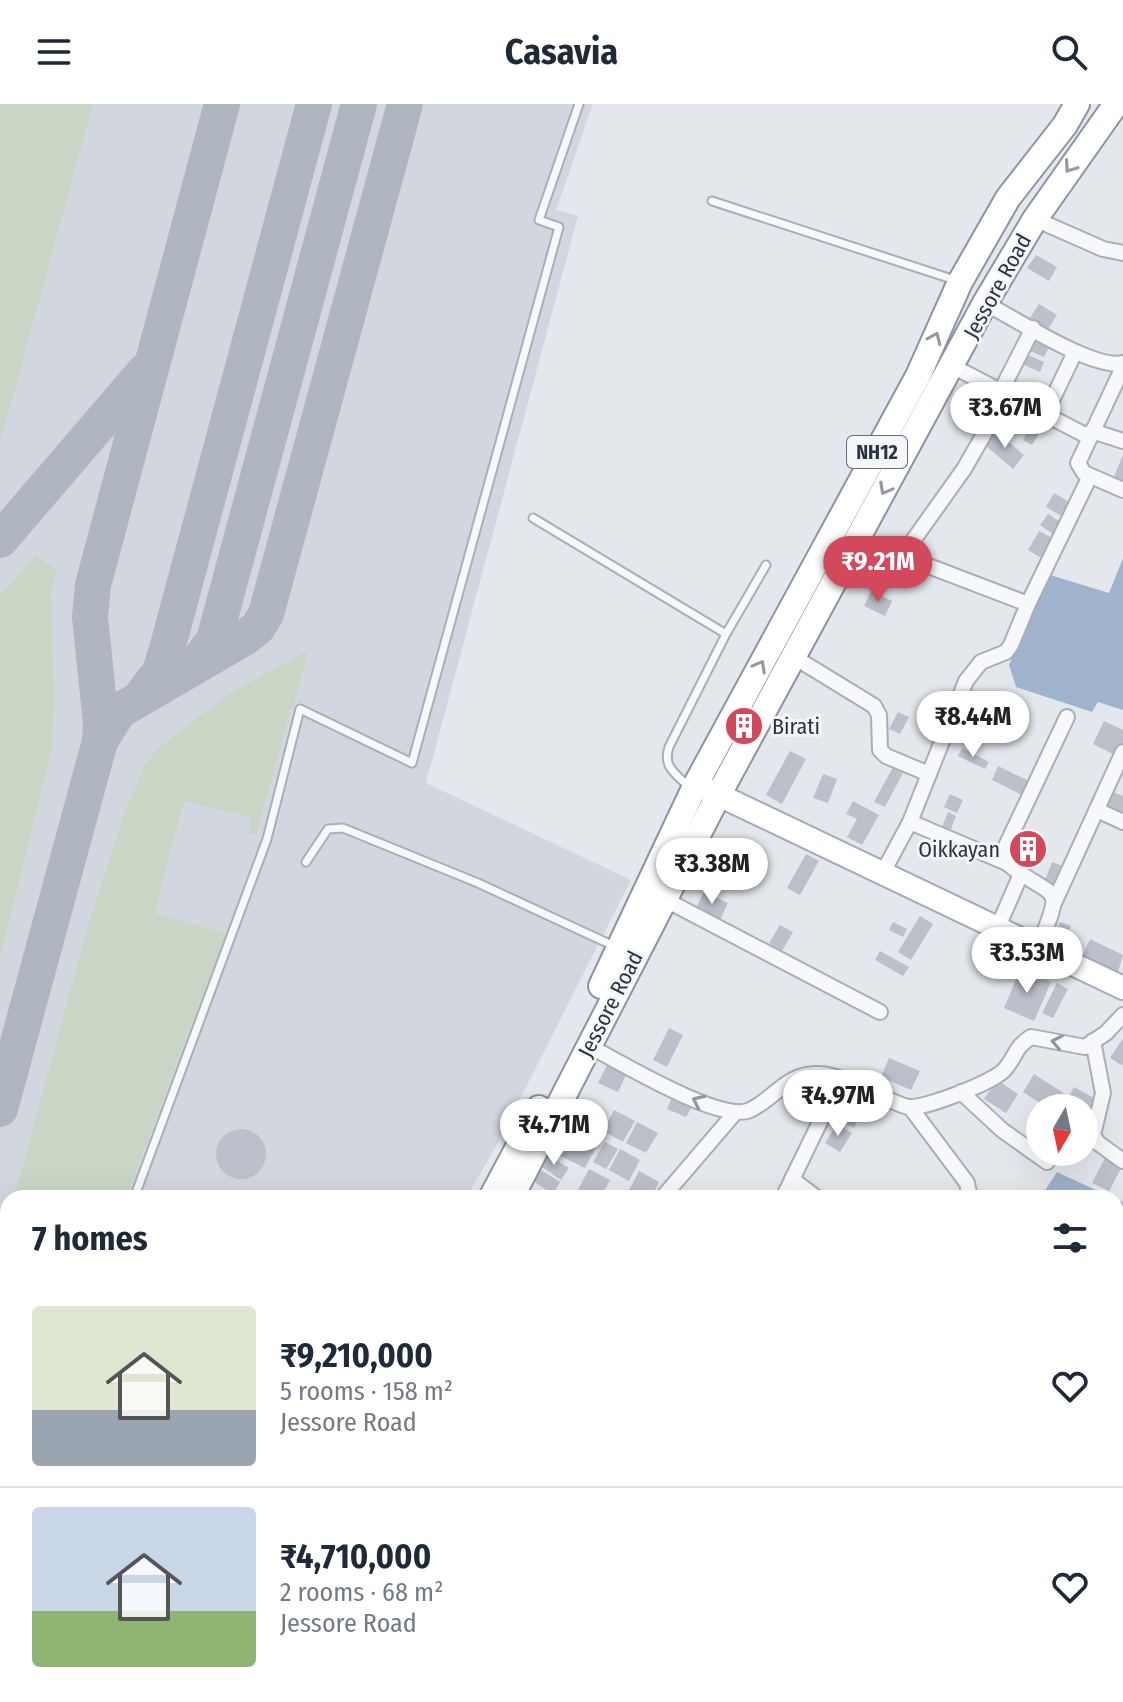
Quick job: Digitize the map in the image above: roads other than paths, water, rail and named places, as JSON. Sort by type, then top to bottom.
[{"type":"highway","name":"Jessore Road","points":[[515,1190],[719,794],[985,303],[1035,219],[1116,104]]},
{"type":"highway","name":"NH12","points":[[495,1190],[620,949],[696,784],[918,376],[960,282],[1008,198],[1071,115]]},
{"type":"main road","points":[[1071,115],[1071,130],[1090,104]]},
{"type":"main road","points":[[696,784],[1123,988]]},
{"type":"street","points":[[1035,219],[1103,249],[1123,253]]},
{"type":"street","points":[[985,303],[1075,352],[1123,365],[1078,463],[1081,470],[1090,476],[1123,490]]},
{"type":"street","points":[[902,556],[964,469],[1033,328]]},
{"type":"street","points":[[1045,415],[1075,352]]},
{"type":"street","points":[[952,366],[1045,415],[1090,434],[1123,441]]},
{"type":"street","points":[[882,874],[910,822],[966,681],[981,662],[1006,652],[1090,476]]},
{"type":"street","points":[[858,539],[1028,604]]},
{"type":"street","points":[[794,657],[874,706],[879,715],[880,750],[886,756],[929,774]]},
{"type":"street","points":[[1007,863],[1007,842],[1067,717]]},
{"type":"street","points":[[1038,947],[1054,903],[1123,752]]},
{"type":"street","points":[[1097,810],[1123,822]]},
{"type":"street","points":[[910,822],[1007,863],[1050,891],[1054,903]]},
{"type":"street","points":[[997,929],[1021,874]]},
{"type":"street","points":[[664,899],[880,1012]]},
{"type":"street","points":[[910,1107],[961,1092],[1004,1071],[1018,1045],[1031,1037],[1085,1047],[1117,1030],[1123,1015]]},
{"type":"street","points":[[1093,1041],[1103,1093],[1093,1135],[1098,1143],[1123,1161]]},
{"type":"street","points":[[589,1046],[656,1082],[717,1110],[734,1114],[749,1111],[790,1081],[805,1075],[821,1074],[857,1083],[875,1095],[910,1107],[967,1183],[968,1190]]},
{"type":"street","points":[[787,1190],[835,1091],[845,1082]]},
{"type":"street","points":[[961,1092],[985,1116],[1026,1146]]},
{"type":"street","points":[[669,1190],[734,1114]]},
{"type":"street","points":[[792,1179],[806,1190]]},
{"type":"lane","points":[[137,1190],[267,839],[300,709],[412,763],[559,227],[539,220],[579,104]]},
{"type":"lane","points":[[712,201],[960,282]]},
{"type":"lane","points":[[533,518],[726,634]]},
{"type":"lane","points":[[696,784],[686,784],[667,764],[666,754],[726,634],[766,565]]},
{"type":"lane","points":[[306,862],[328,829],[343,828],[478,883],[620,949]]},
{"type":"water","points":[[1123,558],[1123,710],[1098,702],[1092,712],[1016,687],[1009,665],[1047,574],[1109,593]]},
{"type":"water","points":[[1057,1172],[1096,1190],[1045,1190]]},
{"type":"place","name":"Birati","points":[[744,726]]},
{"type":"place","name":"Oikkayan","points":[[1028,849]]}]
